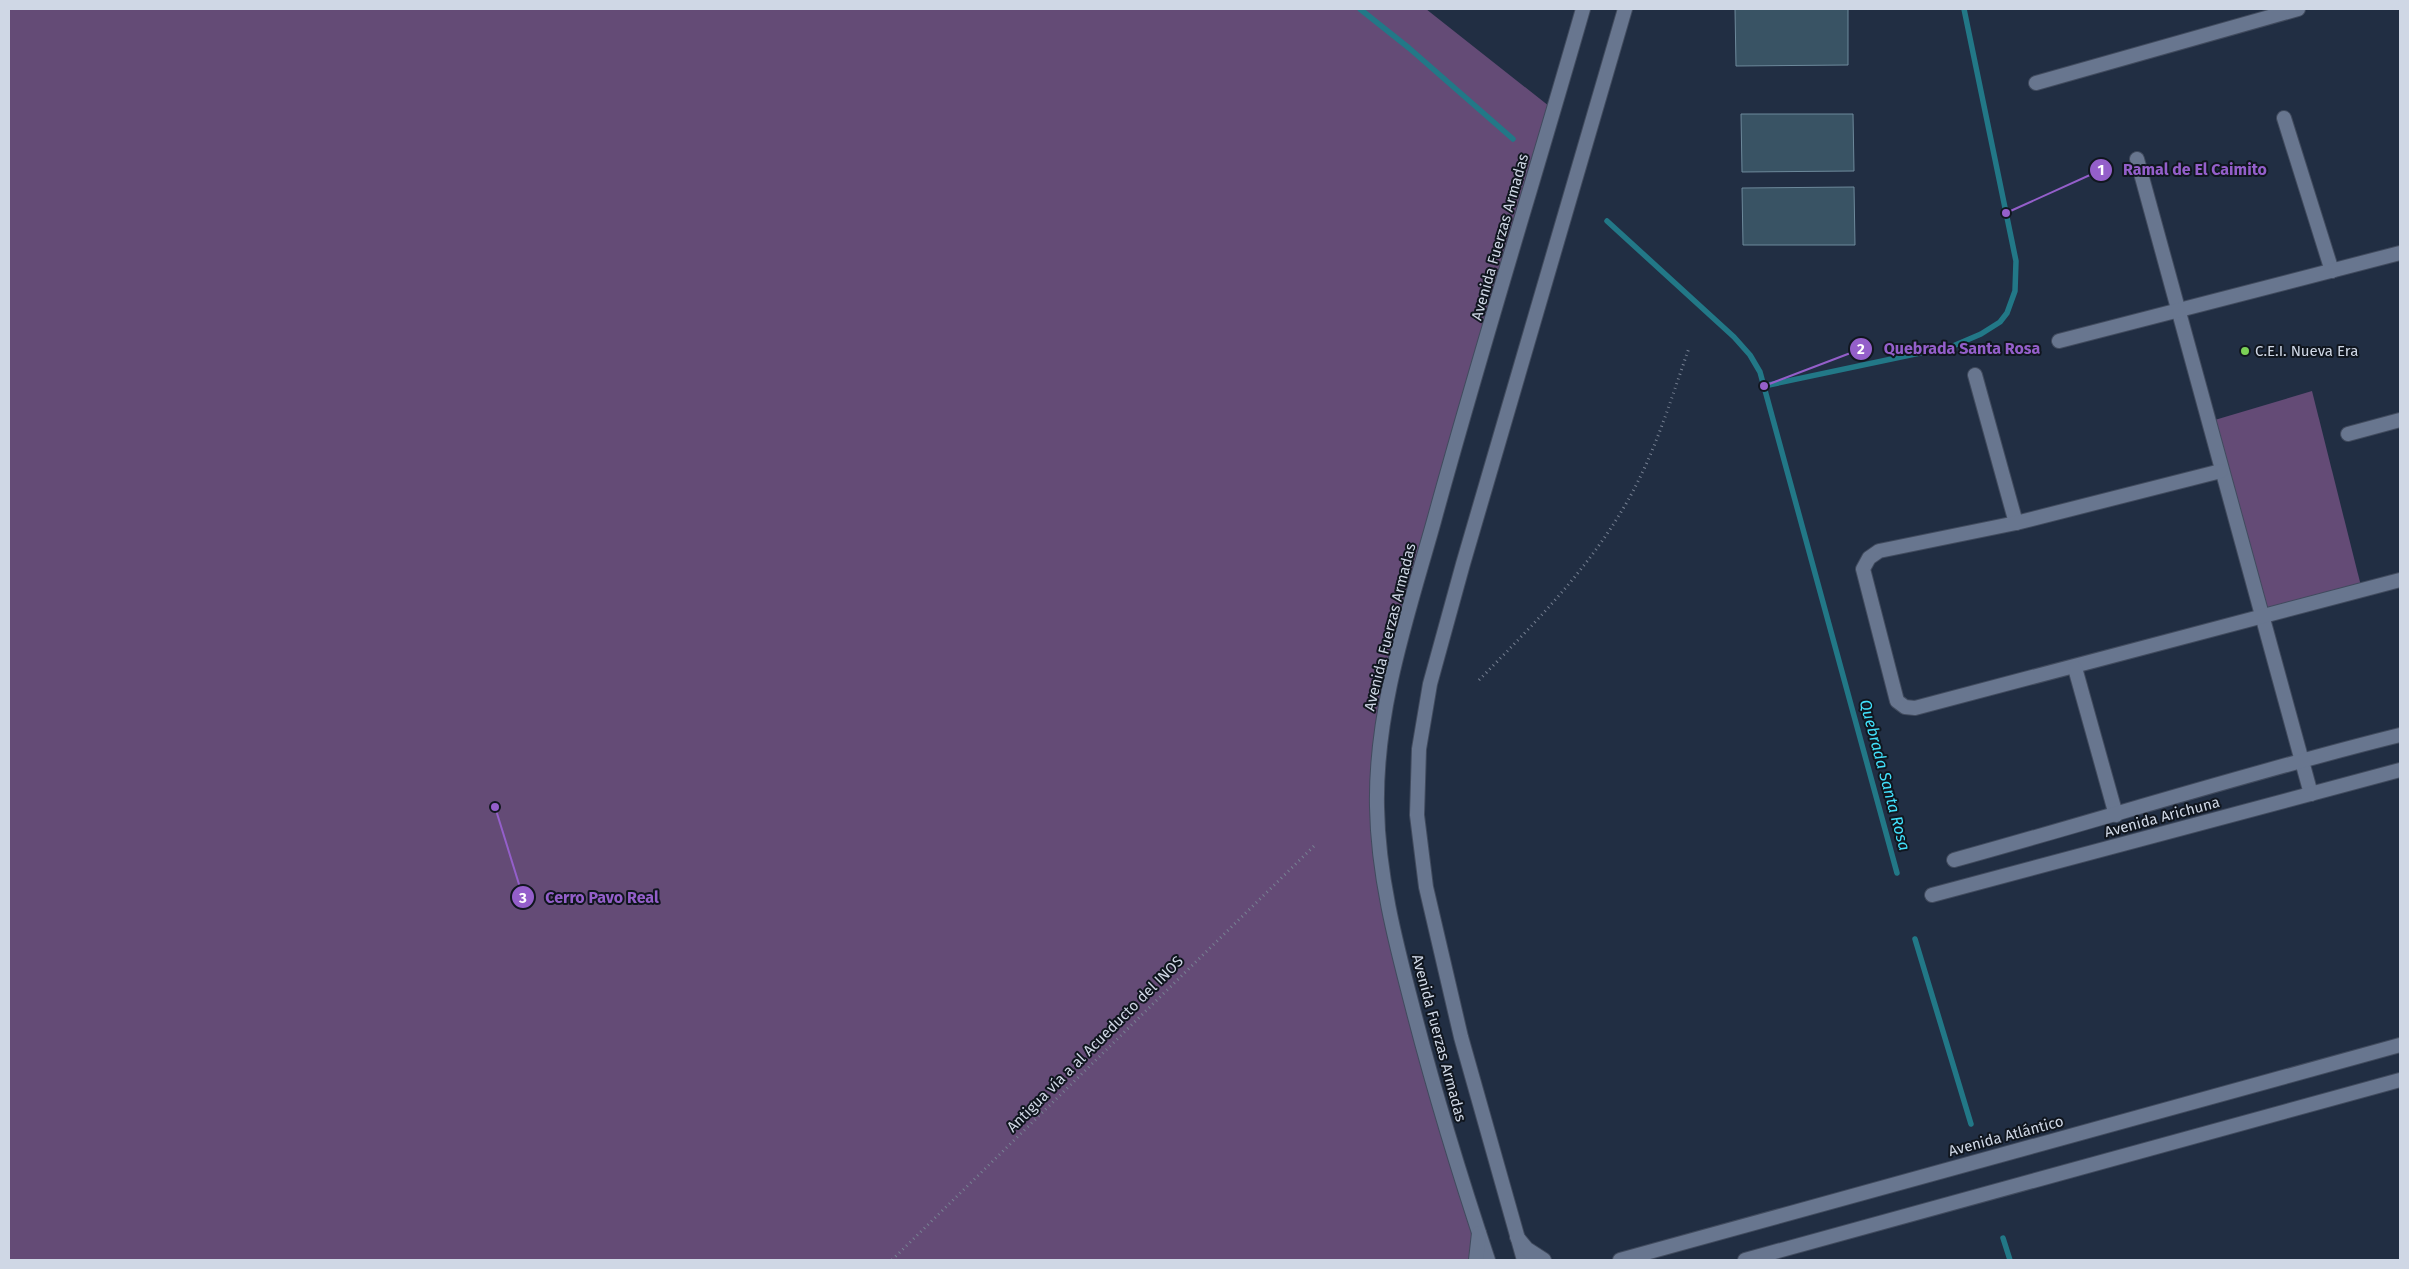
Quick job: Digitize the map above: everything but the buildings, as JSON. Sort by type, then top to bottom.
[{"type":"street","name":"Avenida Fuerzas Armadas","points":[[1488,1260],[1425,1056],[1393,929],[1378,836],[1378,768],[1386,700],[1404,629],[1443,487],[1584,9]]},
{"type":"street","name":"Avenida Fuerzas Armadas","points":[[1524,1260],[1458,1028],[1426,887],[1417,815],[1419,749],[1430,684],[1458,581],[1625,9]]},
{"type":"street","points":[[2036,83],[2298,9]]},
{"type":"street","points":[[2284,118],[2332,271]]},
{"type":"street","points":[[2137,159],[2300,760],[2311,794]]},
{"type":"street","points":[[2059,341],[2400,253]]},
{"type":"street","points":[[1975,375],[2016,523]]},
{"type":"street","points":[[2348,434],[2400,420]]},
{"type":"street","points":[[2221,471],[2016,523],[1879,551],[1869,558],[1863,569],[1897,701],[1906,707],[1915,708],[2075,668],[2400,580]]},
{"type":"street","points":[[2075,668],[2116,816]]},
{"type":"street","points":[[1954,860],[2116,816],[2300,760],[2400,735]]},
{"type":"street","name":"Avenida Arichuna","points":[[1932,895],[2400,770]]},
{"type":"street","name":"Avenida Atlántico","points":[[1620,1260],[2400,1044]]},
{"type":"street","points":[[1745,1260],[2400,1080]]},
{"type":"street","points":[[1476,1260],[1479,1233]]},
{"type":"street","points":[[1517,1237],[1527,1249],[1544,1260]]},
{"type":"path","points":[[1479,680],[1565,590],[1620,514],[1633,492],[1658,436],[1689,348]]},
{"type":"path","name":"Antigua vía a al Acueducto del INOS","points":[[892,1260],[1314,844]]},
{"type":"shaded area","points":[[9,9],[1426,9],[1554,110],[1386,700],[1381,867],[1469,1201],[1476,1260],[9,1260]]},
{"type":"shaded area","points":[[2312,391],[2362,590],[2261,617],[2208,422]]},
{"type":"waterway","name":"Quebrada Santa Rosa","points":[[1360,9],[1409,48],[1513,139]]},
{"type":"waterway","points":[[1764,386],[1953,346],[1981,334],[2000,322],[2007,313],[2015,291],[2016,261],[1964,9]]},
{"type":"waterway","name":"Quebrada Santa Rosa","points":[[1607,221],[1734,337],[1750,355],[1760,372],[1897,873]]},
{"type":"waterway","name":"Quebrada Santa Rosa","points":[[1915,939],[1971,1124]]},
{"type":"waterway","name":"Quebrada Santa Rosa","points":[[2003,1238],[2010,1260]]},
{"type":"place","name":"Ramal de El Caimito","points":[[2006,213]]},
{"type":"place","name":"C.E.I. Nueva Era","points":[[2245,351]]},
{"type":"place","name":"Quebrada Santa Rosa","points":[[1764,386]]},
{"type":"place","name":"Cerro Pavo Real","points":[[495,807]]}]
